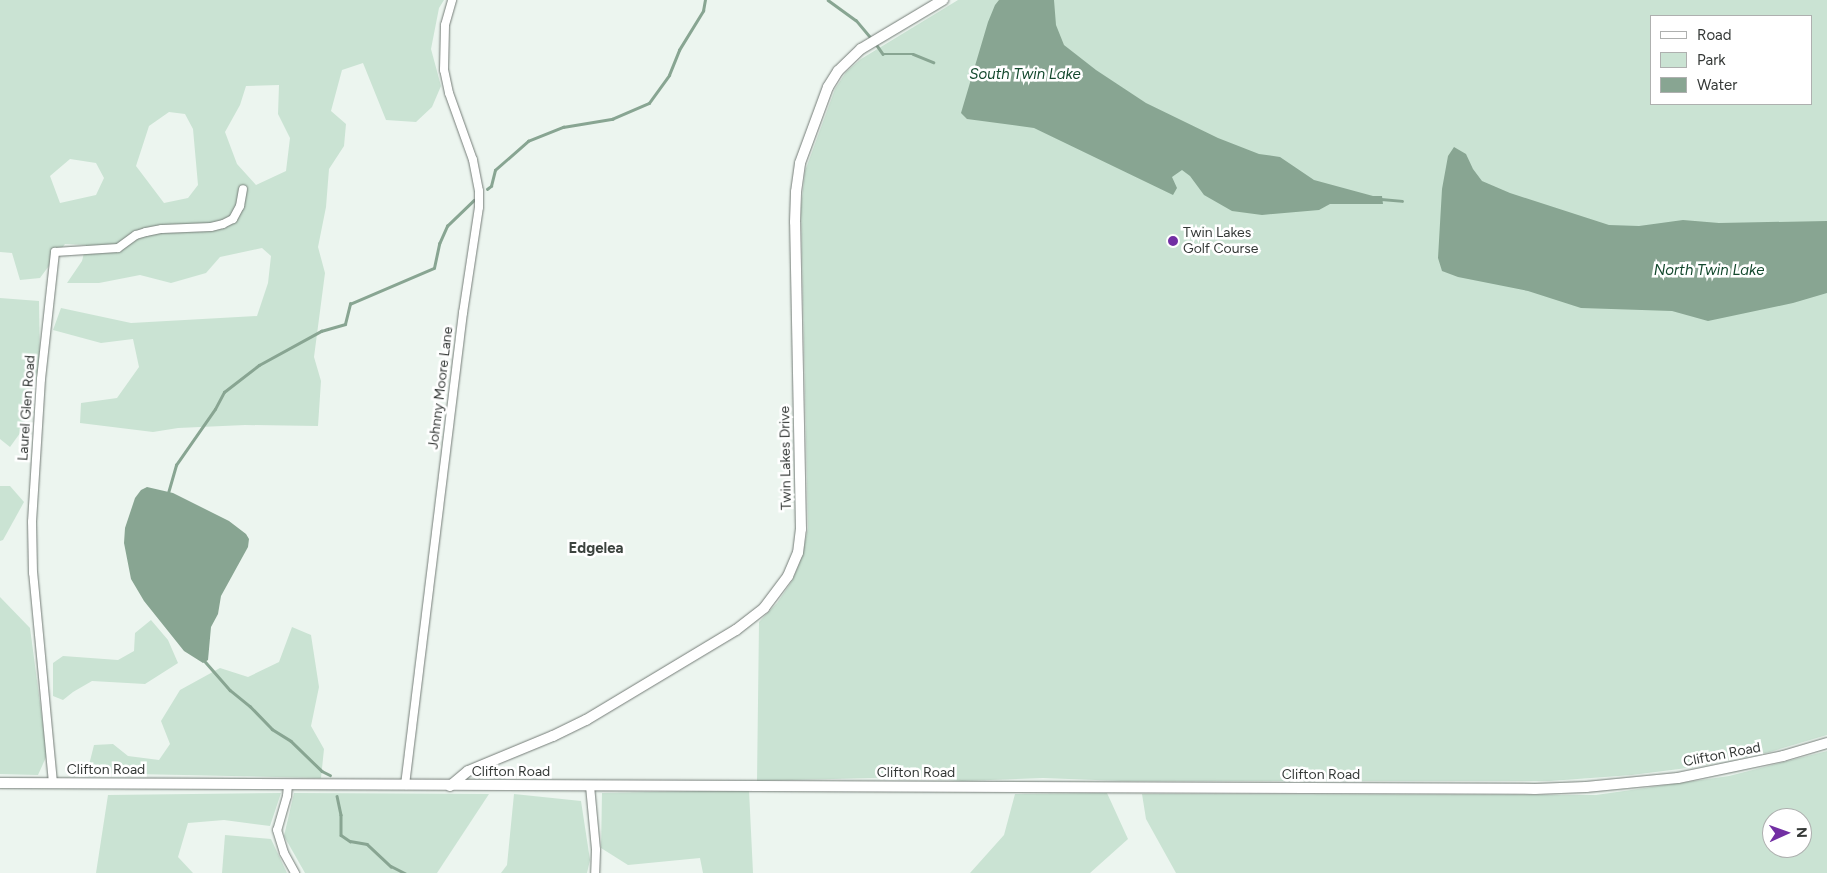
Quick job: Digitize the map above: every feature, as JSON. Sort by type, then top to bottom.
[{"type":"main road","name":"Twin Lakes Drive","points":[[450,786],[468,770],[553,736],[586,720],[736,630],[764,608],[788,576],[798,553],[801,529],[795,222],[797,175],[832,78],[845,64],[867,46],[944,0]]},
{"type":"main road","name":"Clifton Road","points":[[0,783],[1307,789],[1586,787],[1634,783],[1717,771],[1783,756],[1827,743]]},
{"type":"street","name":"Johnny Moore Lane","points":[[405,786],[462,313],[480,208],[479,190],[473,160],[449,93],[444,70],[445,25],[452,0]]},
{"type":"street","name":"Laurel Glen Road","points":[[53,783],[34,583],[32,522],[42,376],[55,252],[118,248],[136,235],[146,232],[223,224],[233,219],[240,206],[243,189]]},
{"type":"street","points":[[288,785],[288,796],[277,830],[284,853],[295,873]]},
{"type":"street","points":[[590,786],[596,850],[595,873]]},
{"type":"green space","points":[[0,0],[444,0],[439,8],[431,49],[441,86],[432,107],[416,122],[386,120],[363,63],[342,70],[331,111],[346,124],[344,146],[329,169],[326,207],[318,247],[325,273],[314,357],[321,381],[318,426],[245,425],[178,428],[153,432],[80,423],[81,403],[117,398],[139,367],[133,339],[101,343],[53,330],[61,308],[131,323],[257,316],[268,283],[271,256],[262,248],[220,257],[206,273],[171,283],[140,275],[99,283],[67,283],[82,261],[86,245],[65,244],[40,278],[20,280],[12,253],[0,252]],"holes":[[[279,85],[278,114],[290,138],[286,171],[256,185],[237,164],[225,132],[240,105],[246,86]],[[169,112],[185,114],[193,129],[198,185],[188,198],[164,203],[136,166],[149,126]],[[70,159],[96,163],[104,178],[96,195],[60,203],[50,176]]]},
{"type":"green space","name":"Twin Lakes Golf Course","points":[[958,0],[1827,0],[1827,735],[1770,752],[1695,767],[1632,775],[1550,781],[1122,781],[1043,778],[962,781],[913,777],[757,781],[759,622],[777,603],[792,581],[802,557],[808,528],[801,208],[805,171],[835,89],[846,72],[861,59]]},
{"type":"green space","points":[[0,298],[39,301],[40,365],[23,429],[10,447],[0,439]]},
{"type":"green space","points":[[0,486],[10,486],[24,502],[3,540],[0,541]]},
{"type":"green space","points":[[0,597],[30,628],[47,755],[38,775],[0,774]]},
{"type":"green space","points":[[151,620],[168,640],[178,663],[145,684],[92,681],[63,700],[53,696],[53,663],[63,656],[118,660],[134,651],[135,633]]},
{"type":"green space","points":[[292,627],[311,635],[319,687],[311,726],[324,749],[321,778],[87,773],[94,745],[113,744],[128,756],[159,760],[170,744],[161,721],[180,690],[220,668],[248,677],[279,662]]},
{"type":"green space","points":[[1827,751],[1827,873],[1176,873],[1146,819],[1142,794],[1596,795],[1729,776]]},
{"type":"green space","points":[[749,790],[753,873],[703,873],[700,858],[628,865],[601,848],[602,793]]},
{"type":"green space","points":[[281,793],[270,826],[224,820],[188,823],[178,857],[193,873],[96,873],[108,795]]},
{"type":"green space","points":[[294,793],[489,794],[437,873],[305,873],[284,836]]},
{"type":"green space","points":[[1107,793],[1128,839],[1090,873],[970,873],[1004,835],[1015,794]]},
{"type":"green space","points":[[514,794],[581,801],[590,860],[587,873],[501,873],[507,865]]},
{"type":"green space","points":[[225,835],[271,839],[287,873],[222,873]]},
{"type":"water","name":"South Twin Lake","points":[[999,0],[1054,0],[1056,25],[1064,45],[1096,70],[1146,103],[1218,138],[1259,154],[1280,157],[1314,180],[1373,196],[1382,196],[1383,204],[1330,204],[1319,210],[1262,215],[1232,211],[1204,195],[1190,176],[1182,170],[1172,177],[1177,188],[1173,195],[1034,128],[967,119],[961,113],[988,22]]},
{"type":"water","name":"North Twin Lake","points":[[1454,147],[1466,154],[1473,169],[1482,181],[1510,193],[1609,225],[1639,226],[1683,220],[1719,223],[1827,221],[1827,293],[1793,303],[1708,321],[1672,311],[1581,308],[1528,291],[1458,277],[1442,271],[1438,258],[1442,189],[1448,156]]},
{"type":"water","points":[[147,487],[173,493],[229,521],[246,534],[249,539],[248,547],[221,596],[218,614],[211,627],[208,660],[203,663],[184,651],[144,601],[131,579],[124,543],[125,528],[135,498],[141,490]]},
{"type":"waterway","points":[[487,189],[491,186],[495,170],[528,141],[563,127],[612,119],[649,103],[669,75],[679,50],[703,11],[705,0]]},
{"type":"waterway","points":[[828,0],[856,20],[873,40]]},
{"type":"waterway","points":[[876,44],[883,54],[913,54],[933,62]]},
{"type":"waterway","points":[[1381,199],[1402,201]]},
{"type":"waterway","points":[[168,493],[176,465],[215,409],[224,392],[259,365],[321,331],[345,324],[350,304],[434,268],[439,244],[447,226],[474,200]]},
{"type":"waterway","points":[[203,659],[230,690],[250,706],[272,729],[291,741],[322,771],[330,775]]},
{"type":"waterway","points":[[337,796],[341,815],[341,835],[350,841],[367,844],[391,866],[405,873]]},
{"type":"place","name":"Twin Lakes Golf Course","points":[[1173,241]]},
{"type":"district","name":"Edgelea","points":[[596,549]]}]
